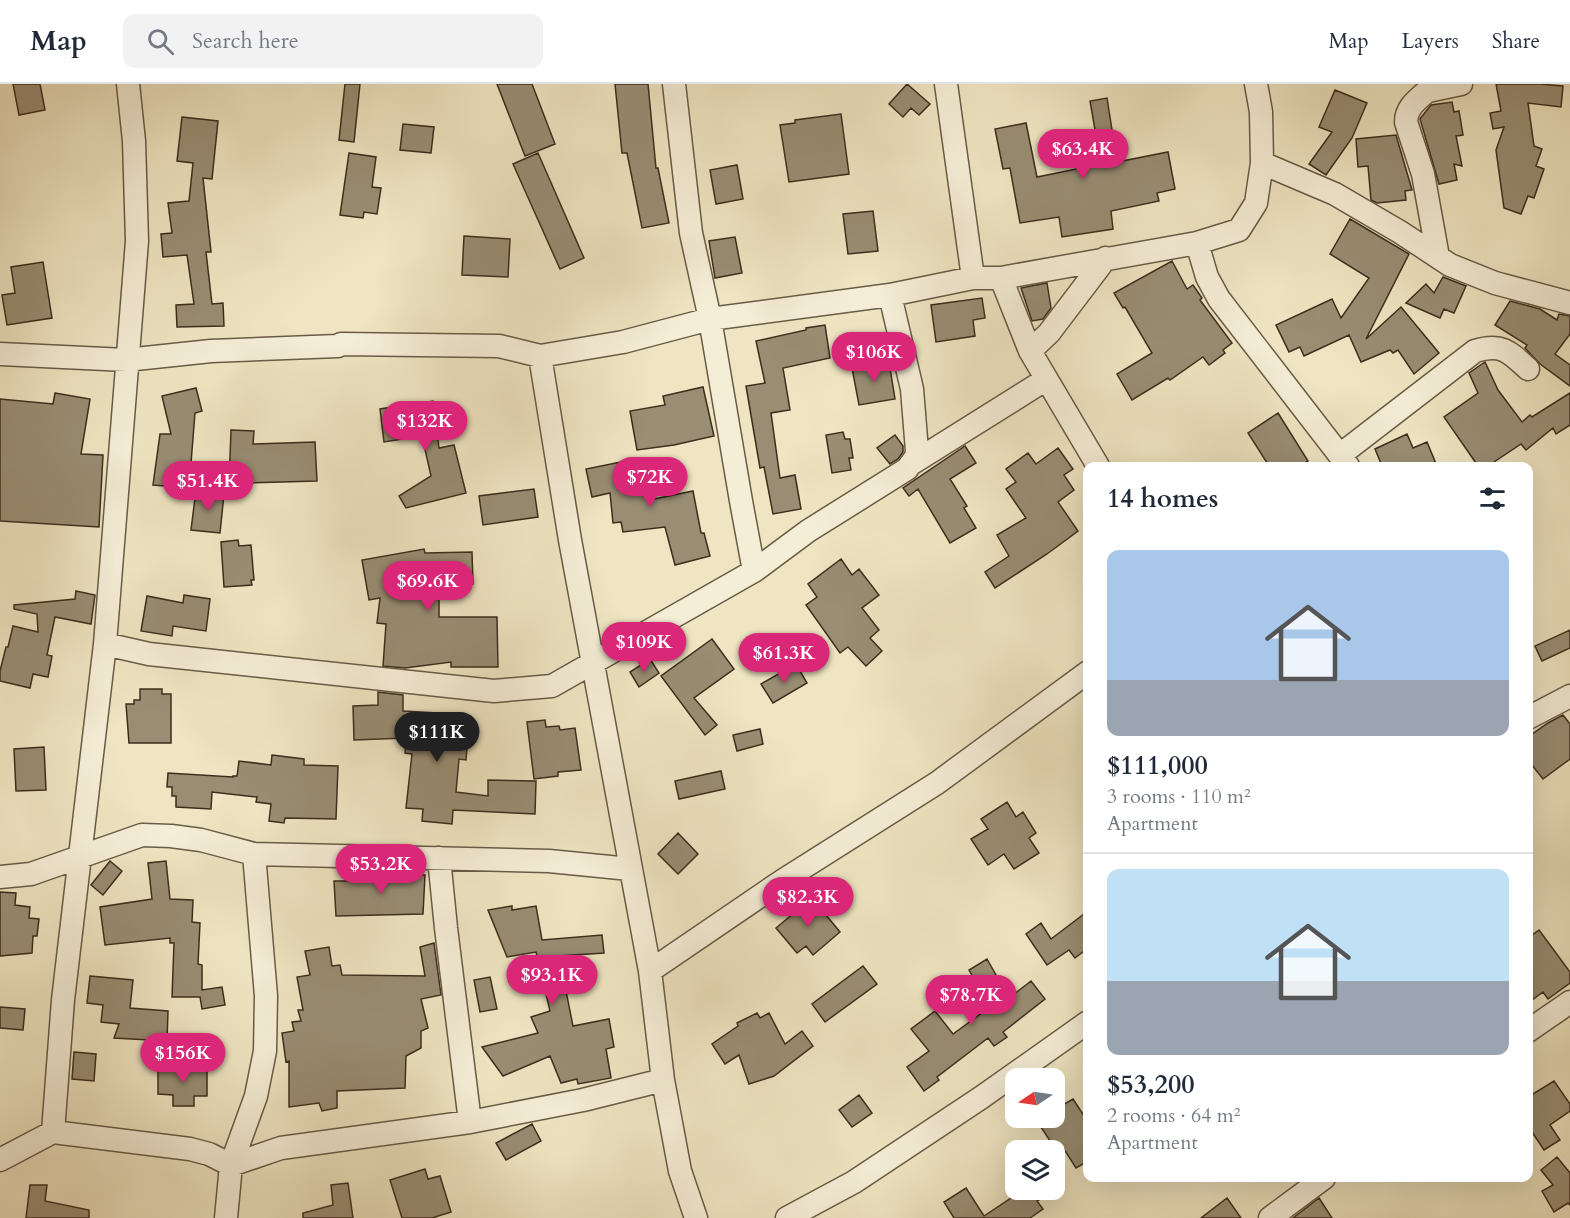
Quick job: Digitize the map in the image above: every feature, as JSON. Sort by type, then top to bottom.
[{"type":"street","points":[[54,1132],[63,1000],[105,644],[136,241],[134,141],[128,84]]},
{"type":"street","points":[[674,84],[691,233],[710,319],[754,571]]},
{"type":"street","points":[[946,84],[973,278]]},
{"type":"street","points":[[0,354],[126,360],[212,351],[341,344],[499,346],[540,356],[623,342],[710,319],[890,295],[973,278],[1001,278],[1197,243],[1239,230],[1256,203],[1262,163],[1261,112],[1256,84]]},
{"type":"street","points":[[1438,257],[1423,174],[1406,122],[1406,114],[1410,106],[1431,87],[1461,84]]},
{"type":"street","points":[[1262,163],[1335,194],[1400,232],[1450,265],[1495,283],[1570,303]]},
{"type":"street","points":[[1197,243],[1207,277],[1219,299],[1344,461],[1475,351],[1490,346],[1510,352],[1528,369]]},
{"type":"street","points":[[1030,351],[1049,333],[1106,258]]},
{"type":"street","points":[[1001,278],[1030,351],[1045,380],[1096,462]]},
{"type":"street","points":[[890,295],[912,389],[917,451],[911,464]]},
{"type":"street","points":[[540,356],[592,664],[650,971],[663,1080],[680,1171],[696,1218]]},
{"type":"street","points":[[105,644],[148,654],[494,691],[552,686],[754,571],[808,531],[902,474],[911,464],[1045,380]]},
{"type":"street","points":[[650,971],[782,881],[937,783],[1083,676]]},
{"type":"street","points":[[1533,716],[1569,699]]},
{"type":"street","points":[[0,878],[31,874],[142,835],[201,840],[254,854],[549,861],[630,869]]},
{"type":"street","points":[[226,1218],[231,1165],[256,1096],[266,1051],[266,996],[254,854]]},
{"type":"street","points":[[439,858],[470,1122]]},
{"type":"street","points":[[1533,1028],[1570,1002]]},
{"type":"street","points":[[787,1218],[864,1175],[982,1097],[1083,1026]]},
{"type":"street","points":[[0,1161],[54,1132],[190,1149],[209,1154],[231,1165],[282,1148],[470,1122],[584,1100],[663,1080]]},
{"type":"street","points":[[1270,1218],[1319,1182]]},
{"type":"building","points":[[13,84],[40,84],[45,110],[19,115]]},
{"type":"building","points":[[345,84],[360,84],[354,142],[339,140]]},
{"type":"building","points":[[497,84],[532,84],[555,144],[525,156]]},
{"type":"building","points":[[615,84],[648,84],[656,168],[658,168],[669,223],[642,228],[627,153],[622,153]]},
{"type":"building","points":[[907,84],[930,104],[919,115],[911,108],[903,117],[889,104]]},
{"type":"building","points":[[1496,84],[1563,86],[1561,107],[1528,103],[1534,146],[1542,149],[1536,166],[1544,169],[1534,198],[1528,196],[1521,214],[1504,208],[1496,150],[1504,127],[1493,129],[1490,113],[1501,111]]},
{"type":"building","points":[[1335,90],[1367,103],[1352,138],[1326,175],[1309,164],[1332,132],[1319,127]]},
{"type":"building","points":[[1107,98],[1117,162],[1168,152],[1175,189],[1157,193],[1159,201],[1111,211],[1113,229],[1062,237],[1059,217],[1020,223],[1010,168],[1003,169],[995,129],[1026,123],[1037,177],[1101,164],[1090,101]]},
{"type":"building","points":[[1452,102],[1454,112],[1459,111],[1463,135],[1456,136],[1462,166],[1454,164],[1457,180],[1439,184],[1420,119],[1431,105]]},
{"type":"building","points":[[841,114],[849,174],[789,182],[780,125],[795,123],[795,120]]},
{"type":"building","points":[[182,117],[218,121],[212,179],[203,178],[211,252],[206,252],[212,304],[223,303],[224,326],[177,327],[176,305],[194,304],[187,255],[163,257],[161,234],[172,233],[168,203],[189,201],[193,163],[177,161]]},
{"type":"building","points":[[403,124],[434,127],[431,153],[400,150]]},
{"type":"building","points":[[1396,135],[1412,190],[1405,191],[1406,200],[1377,203],[1371,200],[1368,166],[1358,167],[1356,139]]},
{"type":"building","points":[[349,153],[376,157],[372,187],[381,188],[377,214],[364,212],[363,218],[340,215]]},
{"type":"building","points":[[538,153],[584,258],[560,269],[513,164]]},
{"type":"building","points":[[737,165],[743,199],[716,204],[710,170]]},
{"type":"building","points":[[873,211],[878,251],[848,254],[843,214]]},
{"type":"building","points":[[1350,219],[1409,254],[1366,339],[1401,307],[1439,353],[1414,374],[1398,350],[1393,353],[1390,350],[1361,362],[1349,335],[1304,356],[1300,347],[1289,352],[1276,325],[1332,299],[1341,318],[1369,278],[1330,254]]},
{"type":"building","points":[[464,236],[510,239],[508,277],[462,275]]},
{"type":"building","points":[[735,237],[742,273],[715,278],[709,241]]},
{"type":"building","points":[[1172,261],[1187,289],[1193,285],[1202,298],[1200,300],[1232,343],[1223,350],[1225,353],[1209,365],[1203,357],[1170,380],[1168,378],[1132,400],[1117,374],[1152,353],[1125,307],[1123,308],[1114,293]]},
{"type":"building","points":[[43,262],[52,318],[7,325],[2,295],[15,293],[11,267]]},
{"type":"building","points":[[1443,277],[1466,286],[1454,313],[1444,309],[1440,318],[1406,303],[1426,284],[1434,293]]},
{"type":"building","points":[[1047,283],[1051,308],[1043,319],[1032,321],[1021,288]]},
{"type":"building","points":[[982,298],[985,318],[973,320],[975,336],[936,342],[931,305]]},
{"type":"building","points":[[1510,301],[1540,309],[1557,320],[1559,314],[1570,316],[1570,334],[1555,354],[1570,365],[1570,386],[1540,364],[1525,348],[1527,345],[1495,325]]},
{"type":"building","points":[[825,325],[830,358],[783,368],[790,410],[771,413],[780,478],[795,475],[801,509],[773,514],[764,467],[760,468],[746,386],[765,383],[756,341]]},
{"type":"building","points":[[889,362],[895,399],[859,405],[852,368]]},
{"type":"building","points":[[1485,362],[1498,390],[1522,422],[1530,415],[1532,417],[1570,393],[1570,425],[1556,434],[1553,428],[1526,450],[1521,444],[1494,462],[1475,462],[1444,417],[1478,393],[1469,373]]},
{"type":"building","points":[[703,387],[714,436],[637,450],[630,411],[665,405],[663,396]]},
{"type":"building","points":[[196,388],[202,411],[195,413],[189,488],[153,485],[160,434],[171,434],[162,396]]},
{"type":"building","points":[[55,393],[90,399],[81,454],[103,455],[99,527],[0,521],[0,399],[53,404]]},
{"type":"building","points":[[433,401],[439,448],[454,445],[466,493],[406,508],[399,496],[431,476],[422,436],[384,442],[380,409]]},
{"type":"building","points":[[1278,413],[1308,461],[1266,462],[1248,433]]},
{"type":"building","points":[[231,430],[254,431],[253,444],[315,442],[317,481],[229,485]]},
{"type":"building","points":[[843,432],[845,439],[850,439],[853,458],[849,458],[851,470],[832,473],[826,435]]},
{"type":"building","points":[[1407,434],[1413,448],[1427,442],[1435,462],[1380,462],[1375,449]]},
{"type":"building","points":[[895,435],[903,446],[903,452],[890,464],[877,448]]},
{"type":"building","points":[[965,446],[976,463],[950,479],[967,506],[964,508],[976,528],[950,543],[918,489],[909,496],[903,488]]},
{"type":"building","points":[[1058,448],[1073,469],[1064,475],[1074,490],[1058,502],[1078,531],[995,588],[985,572],[1009,556],[997,535],[1026,518],[1006,489],[1016,482],[1006,469],[1028,453],[1036,464]]},
{"type":"building","points":[[641,458],[649,500],[693,491],[701,533],[704,533],[710,556],[675,565],[665,527],[623,532],[621,522],[613,523],[610,493],[592,497],[586,469]]},
{"type":"building","points":[[534,489],[538,517],[483,525],[479,496]]},
{"type":"building","points":[[196,490],[224,494],[220,533],[191,530]]},
{"type":"building","points":[[238,540],[239,546],[251,545],[254,580],[251,580],[252,585],[224,587],[221,542]]},
{"type":"building","points":[[424,549],[425,553],[472,552],[473,584],[439,585],[439,617],[497,617],[498,667],[451,667],[451,662],[405,668],[383,666],[386,624],[377,623],[380,598],[369,600],[362,560]]},
{"type":"building","points":[[841,559],[852,575],[859,569],[879,595],[862,608],[879,630],[870,638],[882,651],[866,666],[848,647],[840,653],[806,605],[817,597],[808,584]]},
{"type":"building","points":[[76,591],[95,595],[91,624],[55,617],[47,655],[52,656],[48,677],[33,674],[30,688],[0,681],[0,671],[13,626],[38,632],[37,614],[14,609],[14,605],[75,599]]},
{"type":"building","points":[[184,595],[210,599],[206,631],[173,626],[172,636],[141,631],[147,596],[183,603]]},
{"type":"building","points":[[1570,630],[1570,648],[1542,661],[1535,646]]},
{"type":"building","points":[[712,639],[734,669],[694,698],[717,725],[705,735],[661,676]]},
{"type":"building","points":[[650,659],[659,673],[639,687],[630,672]]},
{"type":"building","points":[[796,664],[807,683],[773,703],[761,684]]},
{"type":"building","points":[[140,689],[162,689],[162,694],[171,694],[171,743],[129,743],[126,704],[134,704],[134,700],[140,700]]},
{"type":"building","points":[[378,692],[403,695],[403,711],[437,713],[436,723],[457,723],[456,734],[468,734],[466,760],[459,759],[456,792],[488,796],[488,780],[536,781],[535,814],[453,810],[452,824],[422,821],[423,809],[406,808],[412,754],[405,753],[406,738],[354,740],[353,706],[378,705]]},
{"type":"building","points":[[1563,715],[1570,724],[1570,759],[1543,779],[1533,766],[1533,734]]},
{"type":"building","points":[[545,720],[546,727],[559,726],[560,730],[575,728],[581,770],[558,772],[558,776],[534,779],[527,722]]},
{"type":"building","points":[[760,729],[763,744],[737,751],[733,735]]},
{"type":"building","points":[[44,747],[46,790],[16,791],[14,749]]},
{"type":"building","points":[[272,755],[304,759],[304,765],[338,766],[336,819],[285,818],[284,823],[269,821],[271,804],[256,802],[257,797],[212,792],[211,809],[176,807],[176,796],[172,796],[172,787],[167,787],[168,773],[233,777],[237,776],[239,761],[271,765]]},
{"type":"building","points":[[721,771],[725,789],[679,799],[675,781]]},
{"type":"building","points":[[1007,802],[1016,817],[1023,812],[1036,833],[1029,838],[1039,853],[1014,869],[1004,854],[988,865],[971,839],[988,829],[981,819]]},
{"type":"building","points":[[678,833],[698,854],[678,874],[658,854]]},
{"type":"building","points":[[110,861],[122,871],[103,895],[91,885]]},
{"type":"building","points":[[166,861],[170,899],[193,900],[192,922],[200,923],[198,964],[202,965],[202,990],[222,987],[225,1005],[202,1009],[200,997],[172,997],[174,943],[170,943],[170,938],[105,945],[100,907],[152,899],[148,863]]},
{"type":"building","points":[[362,871],[425,875],[423,914],[336,916],[334,881],[361,881]]},
{"type":"building","points":[[0,892],[16,893],[15,905],[30,907],[29,918],[39,919],[37,936],[33,936],[32,953],[0,956]]},
{"type":"building","points":[[812,898],[840,932],[813,955],[806,946],[797,953],[776,928]]},
{"type":"building","points":[[512,906],[512,910],[536,906],[542,940],[602,935],[604,953],[559,956],[573,1026],[609,1019],[614,1047],[606,1049],[611,1078],[578,1084],[577,1079],[561,1083],[550,1056],[503,1076],[482,1047],[538,1033],[531,1017],[550,1011],[536,952],[507,957],[488,910]]},
{"type":"building","points":[[1083,915],[1083,952],[1075,958],[1069,950],[1047,965],[1026,934],[1041,923],[1051,939]]},
{"type":"building","points":[[1539,930],[1570,972],[1570,983],[1548,999],[1543,992],[1533,999],[1533,934]]},
{"type":"building","points":[[434,943],[441,995],[421,999],[428,1028],[421,1031],[421,1048],[406,1056],[405,1088],[337,1091],[337,1108],[322,1111],[319,1103],[289,1107],[289,1061],[286,1062],[282,1033],[294,1031],[292,1022],[301,1021],[298,1010],[303,1010],[297,977],[310,975],[305,951],[329,947],[332,966],[340,965],[342,975],[425,976],[420,947]]},
{"type":"building","points":[[987,959],[1009,998],[1031,981],[1045,999],[1003,1032],[1007,1037],[994,1046],[988,1038],[937,1077],[939,1080],[924,1091],[907,1067],[929,1051],[911,1029],[935,1011],[953,1034],[990,1007],[969,970]]},
{"type":"building","points":[[863,966],[877,984],[825,1022],[812,1004]]},
{"type":"building","points":[[90,976],[133,980],[130,1008],[168,1011],[167,1041],[114,1038],[119,1024],[101,1022],[103,1005],[87,1003]]},
{"type":"building","points":[[490,977],[497,1009],[480,1012],[474,980]]},
{"type":"building","points":[[0,1007],[25,1009],[23,1030],[0,1028]]},
{"type":"building","points":[[757,1013],[760,1018],[769,1013],[785,1044],[802,1031],[813,1046],[774,1076],[749,1084],[739,1055],[725,1064],[712,1044],[738,1026],[737,1023]]},
{"type":"building","points":[[74,1052],[96,1054],[94,1081],[72,1079]]},
{"type":"building","points":[[158,1066],[207,1067],[207,1096],[194,1096],[194,1106],[173,1106],[173,1095],[158,1094]]},
{"type":"building","points":[[1554,1081],[1570,1104],[1570,1111],[1550,1125],[1560,1140],[1544,1150],[1533,1134],[1533,1094]]},
{"type":"building","points":[[859,1095],[872,1113],[852,1127],[839,1110]]},
{"type":"building","points":[[1073,1099],[1083,1114],[1083,1164],[1076,1168],[1065,1151],[1065,1140],[1049,1140],[1042,1128],[1065,1128],[1065,1104]]},
{"type":"building","points":[[532,1124],[541,1141],[506,1160],[496,1143]]},
{"type":"building","points":[[1557,1157],[1570,1173],[1570,1205],[1568,1203],[1554,1212],[1542,1191],[1553,1185],[1541,1170]]},
{"type":"building","points":[[425,1169],[428,1179],[440,1176],[451,1212],[432,1218],[402,1218],[390,1180]]},
{"type":"building","points":[[348,1183],[353,1218],[303,1218],[303,1213],[333,1205],[331,1185]]},
{"type":"building","points":[[30,1185],[47,1185],[45,1201],[89,1210],[89,1218],[26,1218]]},
{"type":"building","points":[[966,1188],[984,1216],[1008,1200],[1039,1200],[1037,1201],[1043,1209],[1030,1218],[954,1218],[944,1202]]},
{"type":"building","points":[[1227,1198],[1241,1218],[1201,1218]]},
{"type":"building","points":[[1319,1198],[1332,1218],[1293,1218]]}]
